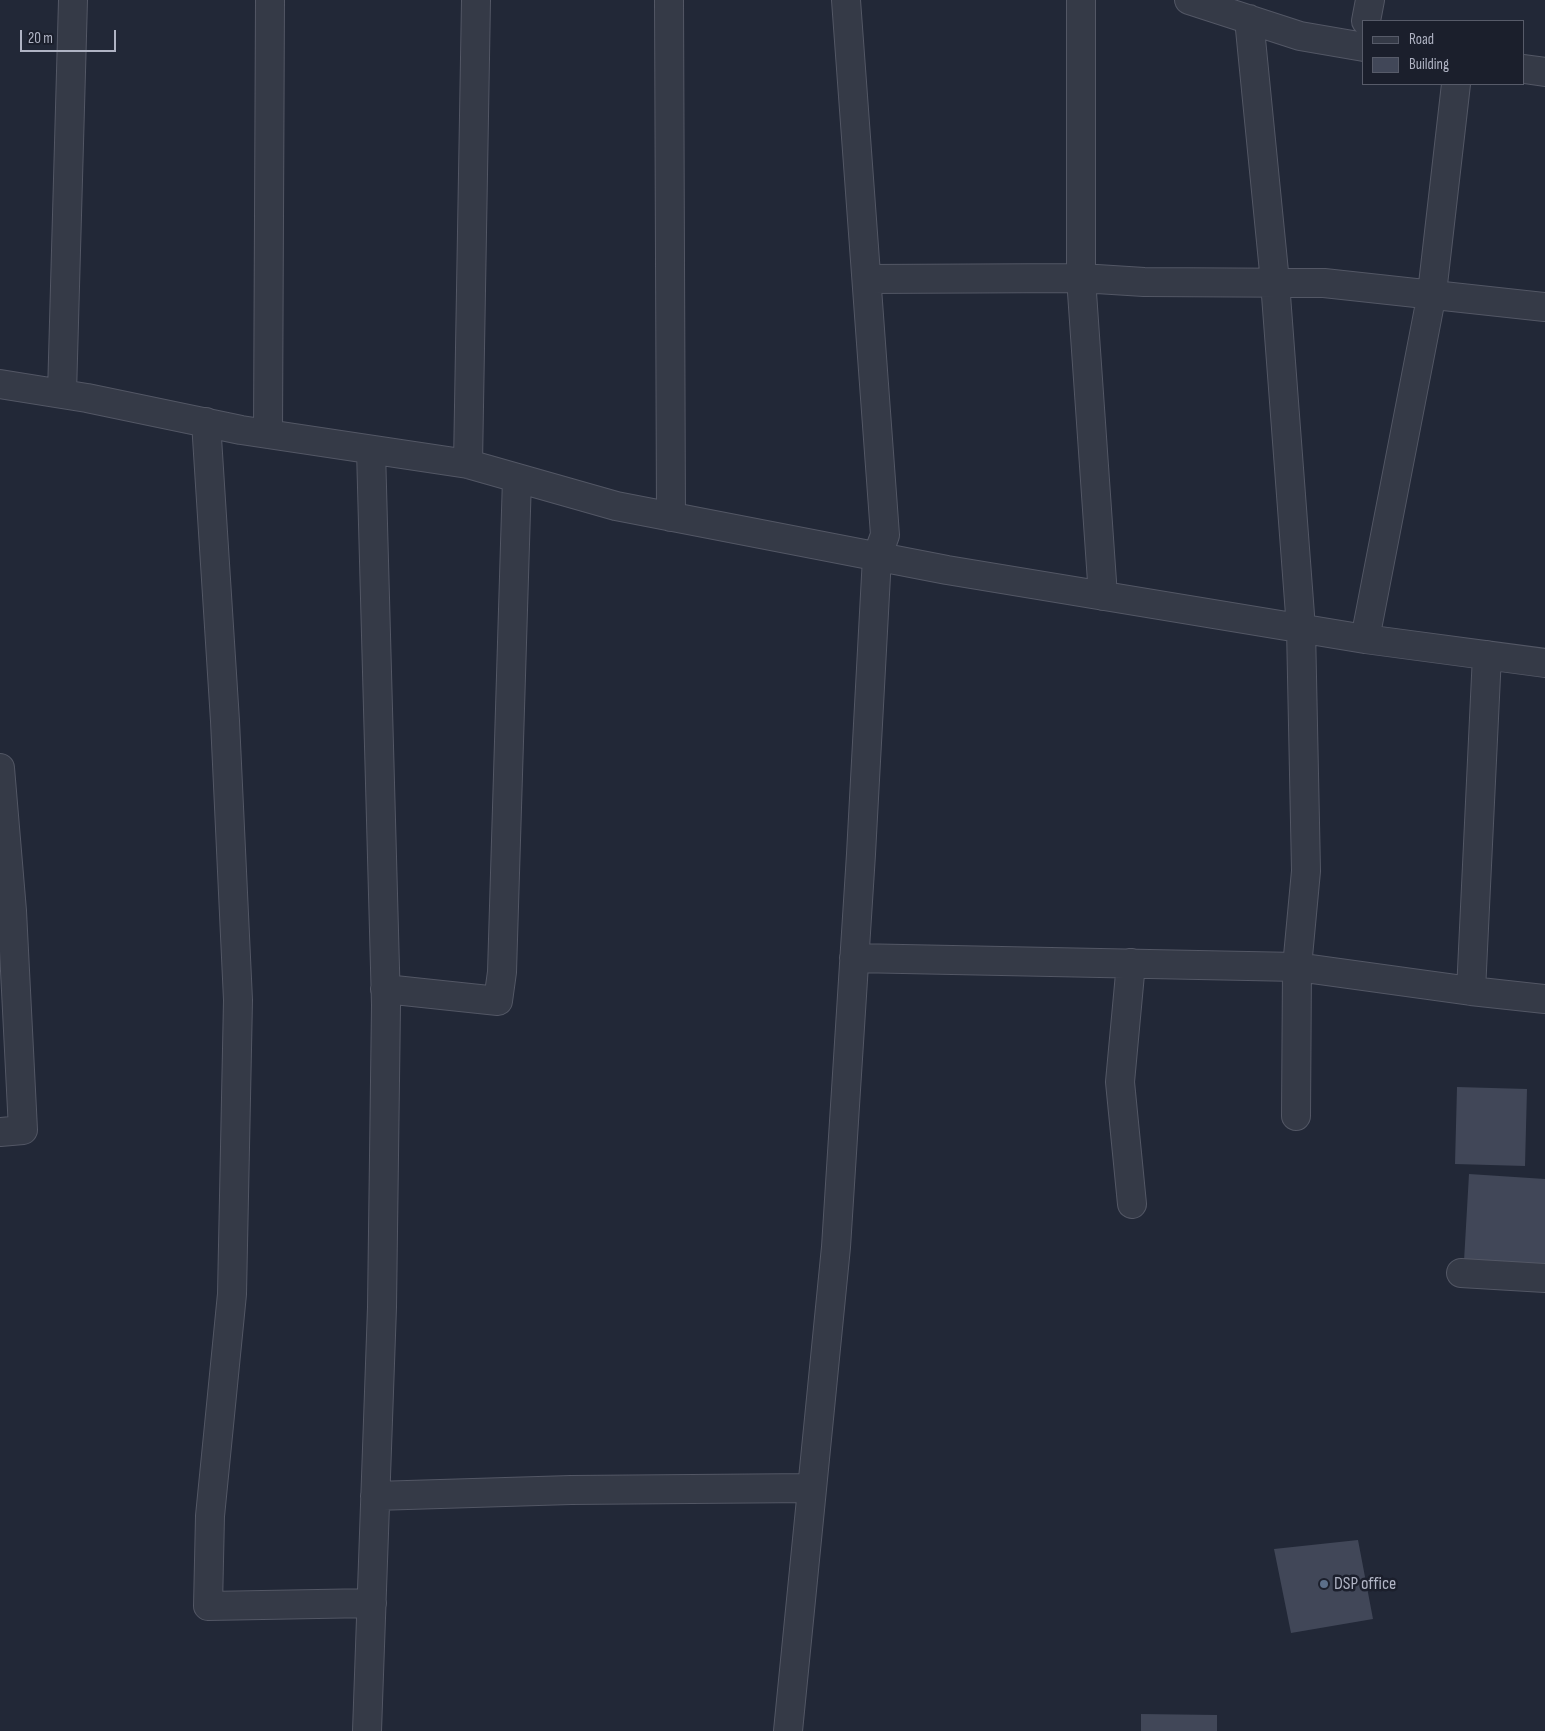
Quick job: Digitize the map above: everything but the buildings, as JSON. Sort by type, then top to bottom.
[{"type":"street","points":[[62,394],[73,0]]},
{"type":"street","points":[[268,434],[270,0]]},
{"type":"street","points":[[468,464],[476,0]]},
{"type":"street","points":[[669,0],[671,517]]},
{"type":"street","points":[[788,1731],[836,1247],[877,557],[885,535],[846,0]]},
{"type":"street","points":[[1081,0],[1080,278],[1103,596]]},
{"type":"street","points":[[1189,0],[1300,36],[1362,37]]},
{"type":"street","points":[[1367,20],[1370,0]]},
{"type":"street","points":[[1249,19],[1276,282],[1302,628],[1306,871],[1297,967],[1296,1116]]},
{"type":"street","points":[[1525,69],[1545,72]]},
{"type":"street","points":[[1365,639],[1432,293],[1456,85]]},
{"type":"street","points":[[867,279],[1080,278],[1144,282],[1324,283],[1432,293],[1545,307]]},
{"type":"street","points":[[0,384],[62,394],[268,434],[468,464],[616,506],[877,557],[1365,639],[1545,663]]},
{"type":"street","points":[[206,422],[225,720],[238,1000],[232,1294],[210,1516],[208,1606],[372,1603]]},
{"type":"street","points":[[367,1731],[382,1307],[385,990],[371,450]]},
{"type":"street","points":[[385,990],[498,1001],[502,972],[516,478]]},
{"type":"street","points":[[1471,991],[1487,655]]},
{"type":"street","points":[[0,768],[12,911],[23,1130],[0,1132]]},
{"type":"street","points":[[854,958],[1297,967],[1471,991],[1545,999]]},
{"type":"street","points":[[1131,964],[1120,1082],[1132,1204]]},
{"type":"street","points":[[1461,1273],[1545,1278]]},
{"type":"street","points":[[375,1496],[571,1490],[812,1488]]},
{"type":"place","name":"DSP office","points":[[1324,1584]]}]
